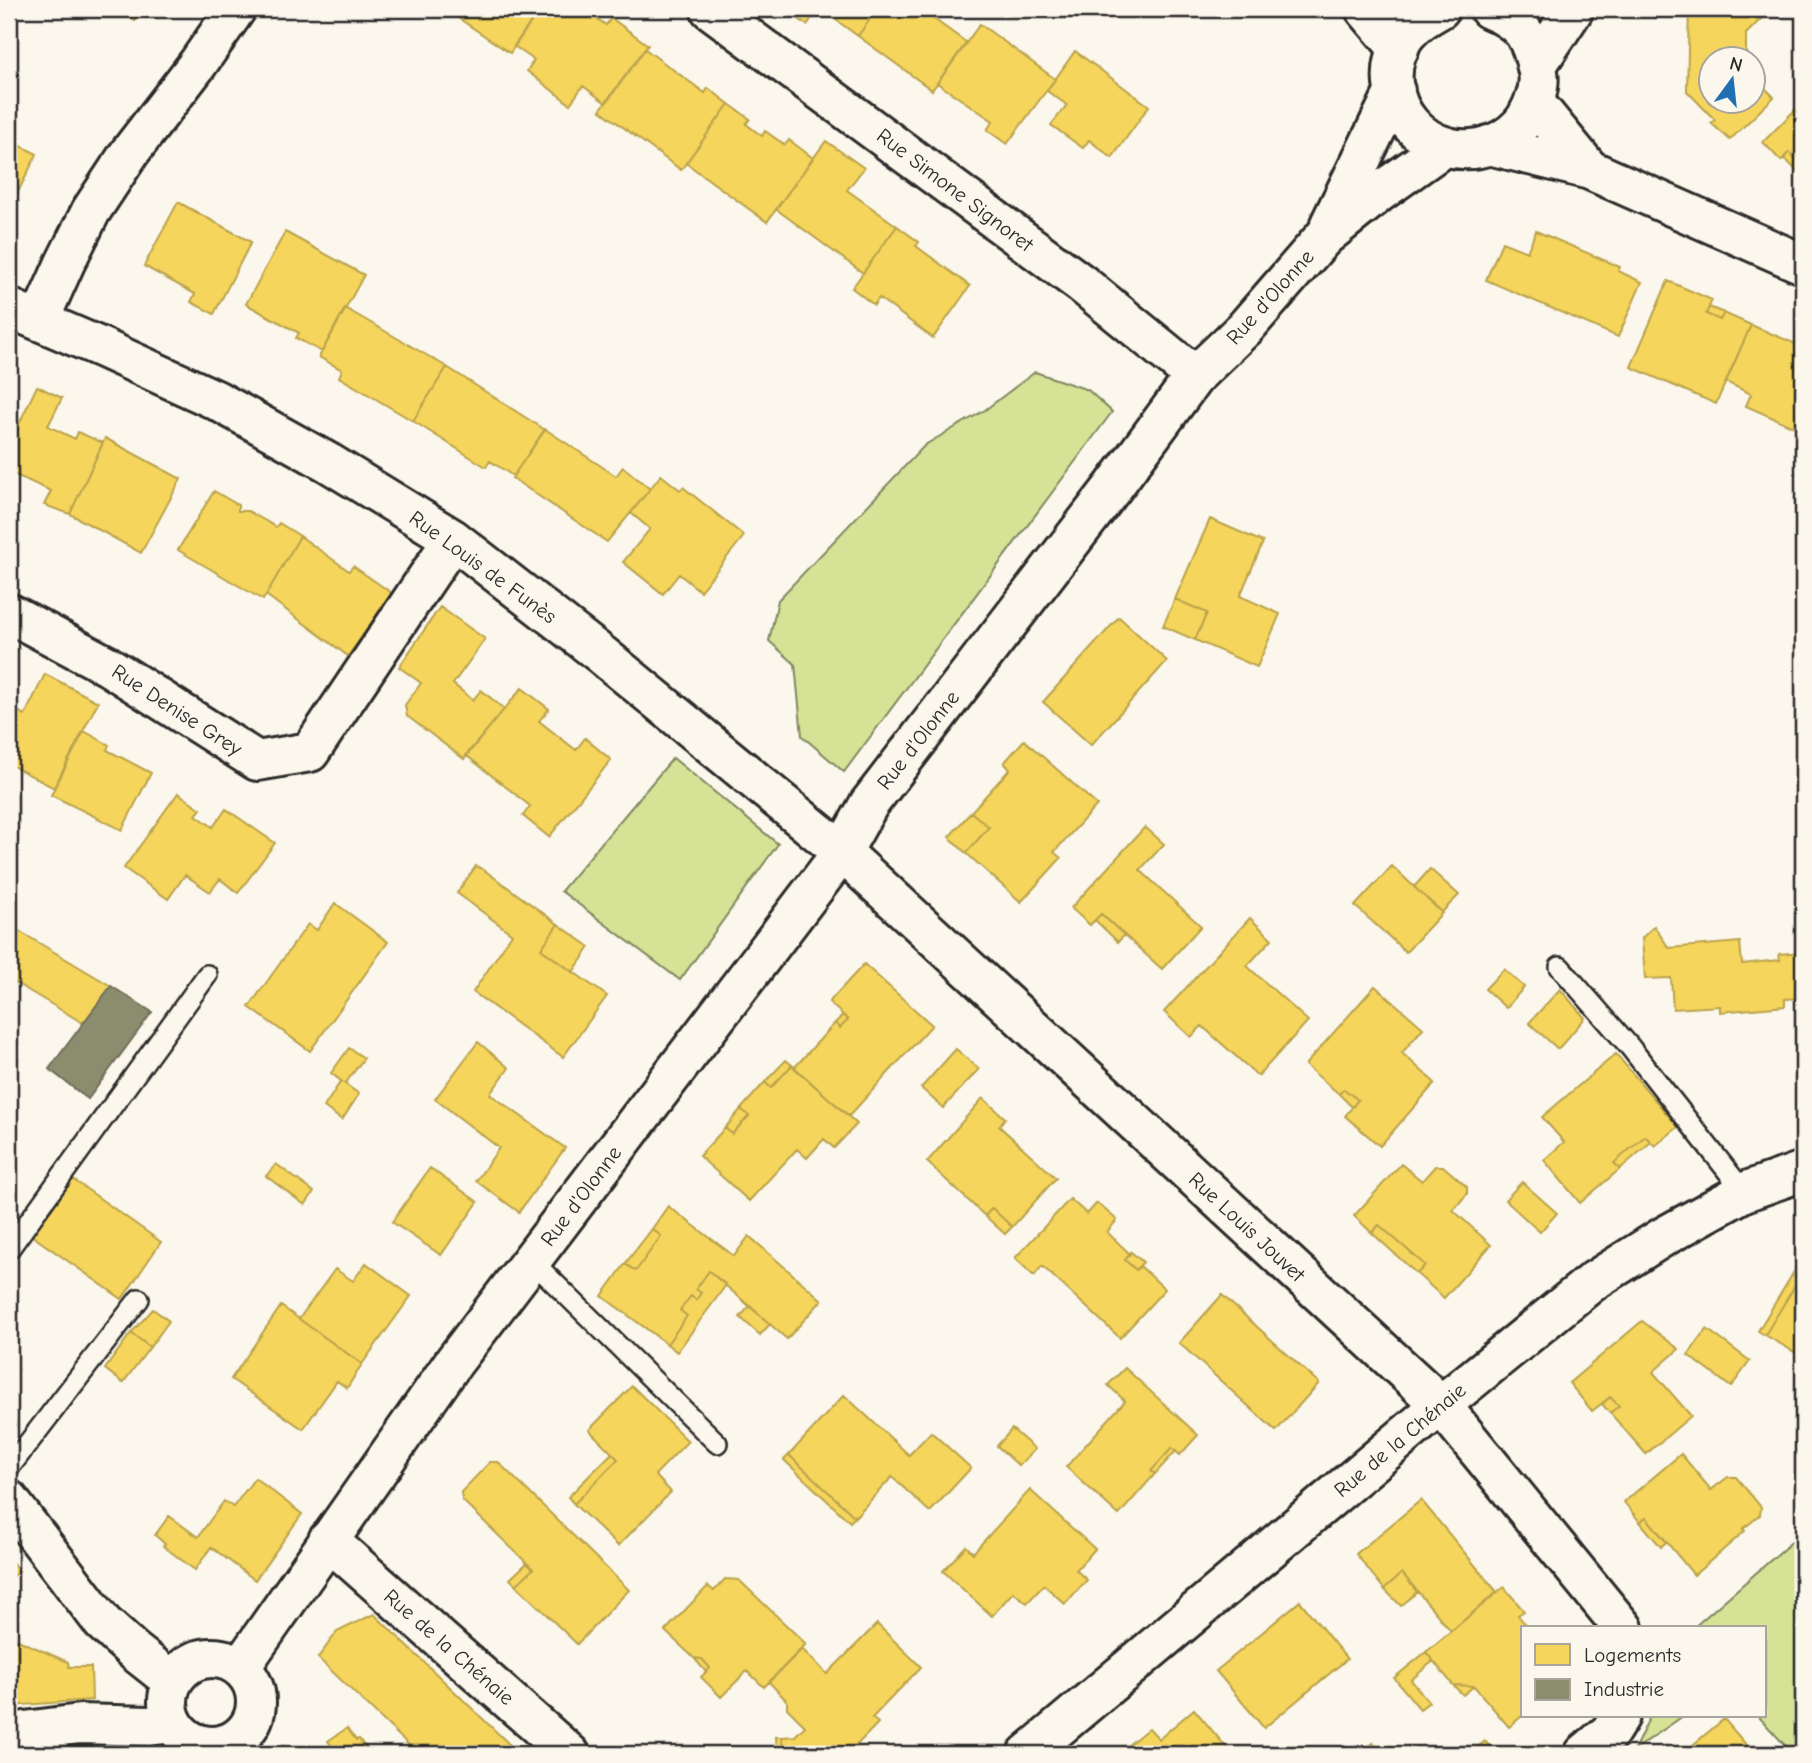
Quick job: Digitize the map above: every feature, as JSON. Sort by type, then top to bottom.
[{"type":"street","points":[[24,315],[65,263],[92,211],[130,152],[236,9]]},
{"type":"street","name":"Rue Simone Signoret","points":[[710,9],[1082,284],[1195,376]]},
{"type":"street","points":[[1365,9],[1399,49]]},
{"type":"street","name":"Rue d'Olonne","points":[[1440,9],[1419,21],[1404,38],[1395,60],[1393,83],[1399,105],[1410,125],[1430,141],[1454,149],[1479,149],[1503,140],[1522,124],[1535,103]]},
{"type":"street","points":[[1489,9],[1506,16],[1523,31],[1535,53],[1539,78],[1535,103],[1590,170]]},
{"type":"street","points":[[1537,65],[1574,9]]},
{"type":"street","name":"Rue d'Olonne","points":[[1324,237],[1395,91]]},
{"type":"street","points":[[1489,145],[1590,170],[1803,264]]},
{"type":"street","name":"Rue d'Olonne","points":[[240,1668],[453,1363],[842,852],[869,804],[1114,486],[1195,376],[1245,328],[1324,237],[1380,192],[1445,146]]},
{"type":"street","name":"Rue Louis de Funès","points":[[24,315],[216,400],[329,463],[453,539],[602,655],[842,852]]},
{"type":"street","name":"Rue Denise Grey","points":[[9,613],[108,666],[257,761],[310,751],[453,539]]},
{"type":"street","name":"Rue Louis Jouvet","points":[[842,852],[1441,1405],[1621,1626]]},
{"type":"street","name":"Rue de la Chénaie","points":[[1027,1754],[1441,1405],[1592,1282],[1663,1237],[1744,1192],[1803,1171]]},
{"type":"street","points":[[9,1500],[103,1623],[172,1681]]},
{"type":"street","name":"Rue de la Chénaie","points":[[328,1540],[570,1754]]},
{"type":"street","points":[[207,1658],[222,1658],[240,1668],[253,1686],[256,1700],[255,1715],[248,1728],[226,1749],[194,1743],[182,1735],[173,1723],[168,1709],[172,1681],[181,1669],[193,1661],[207,1658]]},
{"type":"street","points":[[1584,1754],[1610,1732],[1619,1718]]},
{"type":"street","points":[[9,1733],[80,1724],[149,1726],[173,1723]]},
{"type":"lane","points":[[1560,967],[1630,1047],[1744,1192]]},
{"type":"lane","points":[[9,1249],[207,975]]},
{"type":"lane","name":"Rue d'Olonne","points":[[531,1260],[717,1443]]},
{"type":"lane","points":[[9,1468],[139,1299]]},
{"type":"green space","points":[[1035,372],[1088,390],[1112,412],[844,772],[802,736],[795,664],[769,641],[778,600],[925,445],[985,410]]},
{"type":"green space","points":[[673,758],[778,844],[680,980],[561,891]]},
{"type":"green space","points":[[1803,1532],[1803,1754],[1793,1754],[1760,1718],[1766,1718],[1766,1626],[1695,1626]]},
{"type":"green space","points":[[1649,1718],[1680,1718],[1634,1750]]},
{"type":"building: Logements","points":[[144,9],[135,21],[122,11]]},
{"type":"building: Logements","points":[[445,9],[540,9],[510,53]]},
{"type":"building: Logements","points":[[540,9],[583,9],[606,25],[611,18],[648,45],[606,103],[583,86],[570,104],[527,71],[534,60],[514,46]]},
{"type":"building: Logements","points":[[785,9],[818,9],[807,25]]},
{"type":"building: Logements","points":[[821,9],[877,9],[858,36]]},
{"type":"building: Logements","points":[[877,9],[920,9],[967,43],[932,90],[858,36]]},
{"type":"building: Logements","points":[[1689,9],[1771,9],[1746,34],[1746,46],[1696,46],[1696,100],[1687,91]]},
{"type":"building: Logements","points":[[980,24],[1055,79],[1007,144],[987,130],[993,121],[937,83]]},
{"type":"building: Logements","points":[[645,49],[705,93],[708,88],[729,104],[681,170],[600,110]]},
{"type":"building: Logements","points":[[1075,51],[1149,106],[1112,158],[1089,140],[1083,148],[1051,125],[1067,105],[1047,91]]},
{"type":"building: Logements","points":[[1766,89],[1774,97],[1766,105]]},
{"type":"building: Logements","points":[[1803,102],[1803,167],[1789,152],[1781,161],[1763,142]]},
{"type":"building: Logements","points":[[729,104],[750,119],[746,124],[762,136],[765,131],[785,145],[789,140],[813,158],[767,222],[686,163]]},
{"type":"building: Logements","points":[[1711,116],[1755,116],[1730,140],[1711,123],[1715,120]]},
{"type":"building: Logements","points":[[9,140],[37,154],[9,210]]},
{"type":"building: Logements","points":[[826,141],[864,168],[847,190],[897,226],[863,273],[776,209]]},
{"type":"building: Logements","points":[[1789,152],[1803,167],[1803,177],[1784,158]]},
{"type":"building: Logements","points":[[178,202],[251,242],[214,314],[191,302],[195,294],[144,266]]},
{"type":"building: Logements","points":[[897,226],[919,242],[916,246],[970,286],[933,338],[879,298],[874,305],[852,288]]},
{"type":"building: Logements","points":[[1536,231],[1620,267],[1618,271],[1642,282],[1618,337],[1486,280],[1502,242],[1527,252]]},
{"type":"building: Logements","points":[[285,232],[364,275],[322,352],[296,338],[299,333],[246,304]]},
{"type":"building: Logements","points":[[1668,281],[1712,300],[1706,314],[1720,320],[1724,313],[1751,325],[1716,404],[1631,367]]},
{"type":"building: Logements","points":[[1709,307],[1724,313],[1720,320],[1706,314]]},
{"type":"building: Logements","points":[[345,308],[447,367],[413,421],[339,377],[342,370],[319,357]]},
{"type":"building: Logements","points":[[1751,325],[1803,347],[1803,431],[1746,406],[1751,394],[1726,382]]},
{"type":"building: Logements","points":[[447,367],[545,430],[513,476],[490,461],[486,467],[413,421]]},
{"type":"building: Logements","points":[[37,386],[62,398],[48,426],[75,439],[78,432],[103,443],[70,514],[44,505],[51,491],[9,472],[9,445]]},
{"type":"building: Logements","points":[[545,429],[616,476],[623,467],[650,489],[607,542],[512,478]]},
{"type":"building: Logements","points":[[105,438],[181,479],[141,553],[70,514]]},
{"type":"building: Logements","points":[[661,475],[680,490],[683,487],[744,536],[700,591],[679,574],[663,594],[623,562],[650,529],[631,513]]},
{"type":"building: Logements","points":[[214,491],[238,505],[238,511],[248,511],[276,527],[279,523],[300,536],[263,600],[178,550]]},
{"type":"building: Logements","points":[[1210,519],[1263,542],[1240,596],[1280,614],[1257,667],[1195,640],[1207,613],[1175,599]]},
{"type":"building: Logements","points":[[300,536],[349,571],[353,566],[393,594],[348,656],[266,595]]},
{"type":"building: Logements","points":[[1175,599],[1207,613],[1195,640],[1163,626]]},
{"type":"building: Logements","points":[[440,607],[485,639],[453,684],[473,700],[481,690],[504,709],[464,759],[407,716],[405,705],[421,683],[399,667]]},
{"type":"building: Logements","points":[[1119,617],[1167,661],[1091,745],[1043,702]]},
{"type":"building: Logements","points":[[45,674],[98,702],[54,788],[9,764],[9,706],[25,715]]},
{"type":"building: Logements","points":[[522,688],[549,709],[539,721],[576,750],[585,738],[611,760],[549,837],[523,816],[530,806],[466,755]]},
{"type":"building: Logements","points":[[84,731],[109,745],[107,750],[151,773],[122,830],[51,795]]},
{"type":"building: Logements","points":[[1024,740],[1097,805],[1054,852],[1061,858],[1021,902],[966,853],[989,827],[971,812],[1010,769],[1004,763]]},
{"type":"building: Logements","points":[[178,793],[201,809],[196,815],[213,827],[226,809],[275,843],[238,893],[220,879],[210,892],[185,875],[168,899],[124,868]]},
{"type":"building: Logements","points":[[971,812],[989,827],[966,853],[949,837]]},
{"type":"building: Logements","points":[[1145,827],[1164,844],[1140,870],[1201,926],[1162,969],[1101,914],[1090,925],[1071,908]]},
{"type":"building: Logements","points":[[476,866],[558,924],[541,949],[607,996],[563,1057],[473,992],[512,934],[457,893]]},
{"type":"building: Logements","points":[[1392,866],[1442,913],[1406,952],[1355,906]]},
{"type":"building: Logements","points":[[1430,869],[1459,895],[1442,912],[1414,887]]},
{"type":"building: Logements","points":[[335,903],[388,942],[310,1051],[249,1007],[308,924],[317,930]]},
{"type":"building: Logements","points":[[1101,914],[1124,935],[1118,942],[1095,920]]},
{"type":"building: Logements","points":[[1250,918],[1272,939],[1247,966],[1308,1021],[1258,1076],[1202,1026],[1191,1037],[1164,1012]]},
{"type":"building: Logements","points":[[558,924],[590,947],[573,972],[541,949]]},
{"type":"building: Logements","points":[[9,925],[111,986],[83,1023],[9,979]]},
{"type":"building: Logements","points":[[1654,926],[1669,948],[1740,942],[1742,964],[1780,960],[1779,954],[1803,952],[1803,998],[1785,999],[1785,1006],[1720,1012],[1720,1006],[1673,1009],[1671,978],[1645,979],[1642,938]]},
{"type":"building: Logements","points":[[864,964],[932,1025],[849,1116],[794,1068],[835,1023],[840,1028],[848,1020],[829,1002]]},
{"type":"building: Logements","points":[[1504,969],[1524,987],[1506,1008],[1485,989]]},
{"type":"building: Logements","points":[[1375,986],[1423,1028],[1402,1053],[1435,1083],[1380,1146],[1345,1116],[1358,1100],[1344,1089],[1339,1094],[1305,1065]]},
{"type":"building: Logements","points":[[1560,989],[1585,1018],[1558,1049],[1529,1023]]},
{"type":"building: Logements","points":[[843,1015],[848,1020],[840,1028],[835,1023]]},
{"type":"building: Logements","points":[[478,1042],[509,1068],[490,1094],[565,1148],[519,1212],[476,1181],[499,1148],[435,1099]]},
{"type":"building: Logements","points":[[349,1048],[364,1058],[345,1084],[331,1073]]},
{"type":"building: Logements","points":[[956,1049],[979,1069],[943,1108],[921,1088]]},
{"type":"building: Logements","points":[[1616,1054],[1678,1127],[1655,1146],[1645,1136],[1614,1163],[1620,1169],[1580,1203],[1544,1160],[1564,1142],[1542,1117]]},
{"type":"building: Logements","points":[[786,1060],[792,1065],[771,1088],[765,1082]]},
{"type":"building: Logements","points":[[792,1065],[857,1124],[834,1148],[824,1139],[807,1158],[797,1149],[749,1201],[699,1156],[725,1128],[732,1134],[749,1116],[741,1109],[765,1082],[771,1088]]},
{"type":"building: Logements","points":[[341,1081],[359,1094],[342,1120],[324,1107]]},
{"type":"building: Logements","points":[[1344,1089],[1358,1100],[1352,1107],[1339,1094]]},
{"type":"building: Logements","points":[[983,1098],[1005,1118],[999,1126],[1056,1178],[1012,1227],[992,1208],[985,1216],[927,1162]]},
{"type":"building: Logements","points":[[741,1109],[749,1116],[732,1134],[725,1128]]},
{"type":"building: Logements","points":[[1645,1136],[1651,1142],[1620,1169],[1614,1163]]},
{"type":"building: Logements","points":[[276,1164],[314,1192],[305,1205],[266,1176]]},
{"type":"building: Logements","points":[[1401,1164],[1422,1181],[1435,1166],[1443,1166],[1467,1187],[1467,1194],[1453,1210],[1491,1245],[1444,1298],[1417,1274],[1425,1265],[1379,1225],[1372,1233],[1354,1216]]},
{"type":"building: Logements","points":[[430,1168],[478,1202],[441,1255],[392,1222]]},
{"type":"building: Logements","points":[[71,1178],[161,1242],[122,1299],[31,1235]]},
{"type":"building: Logements","points":[[1522,1182],[1557,1213],[1540,1232],[1505,1200]]},
{"type":"building: Logements","points":[[1070,1199],[1087,1214],[1097,1203],[1117,1220],[1107,1232],[1130,1254],[1125,1260],[1136,1270],[1140,1266],[1165,1289],[1120,1338],[1042,1266],[1034,1276],[1015,1258]]},
{"type":"building: Logements","points":[[668,1206],[734,1256],[749,1236],[822,1300],[787,1339],[709,1271],[696,1289],[701,1293],[696,1300],[691,1296],[680,1310],[687,1316],[667,1344],[602,1296],[625,1264],[636,1271],[661,1236],[652,1229]]},
{"type":"building: Logements","points":[[992,1208],[1012,1227],[1005,1234],[985,1216]]},
{"type":"building: Logements","points":[[1379,1225],[1425,1265],[1417,1274],[1372,1233]]},
{"type":"building: Logements","points":[[652,1229],[661,1236],[636,1271],[625,1264]]},
{"type":"building: Logements","points":[[1131,1252],[1143,1262],[1136,1270],[1125,1260]]},
{"type":"building: Logements","points":[[1803,1257],[1803,1357],[1765,1335],[1799,1279],[1792,1275]]},
{"type":"building: Logements","points":[[366,1263],[411,1296],[362,1364],[299,1319],[335,1269],[353,1281]]},
{"type":"building: Logements","points":[[709,1271],[726,1285],[677,1352],[667,1344],[687,1316],[680,1310],[691,1296],[696,1300],[701,1293],[696,1289]]},
{"type":"building: Logements","points":[[1792,1275],[1799,1279],[1765,1335],[1758,1331]]},
{"type":"building: Logements","points":[[1222,1295],[1319,1383],[1276,1431],[1179,1343]]},
{"type":"building: Logements","points":[[281,1306],[362,1364],[347,1388],[337,1381],[303,1429],[231,1379]]},
{"type":"building: Logements","points":[[750,1306],[770,1324],[760,1335],[740,1317]]},
{"type":"building: Logements","points":[[153,1309],[169,1321],[150,1347],[131,1333]]},
{"type":"building: Logements","points":[[1642,1321],[1679,1349],[1653,1372],[1691,1416],[1646,1454],[1610,1413],[1619,1406],[1610,1397],[1592,1411],[1569,1383]]},
{"type":"building: Logements","points":[[1707,1329],[1750,1361],[1731,1387],[1688,1355]]},
{"type":"building: Logements","points":[[131,1333],[150,1347],[123,1383],[105,1369]]},
{"type":"building: Logements","points":[[1125,1368],[1198,1435],[1180,1455],[1172,1448],[1151,1471],[1155,1474],[1119,1515],[1066,1467],[1125,1401],[1108,1385]]},
{"type":"building: Logements","points":[[632,1386],[688,1441],[655,1475],[671,1492],[618,1546],[574,1504],[618,1459],[589,1430]]},
{"type":"building: Logements","points":[[844,1395],[909,1455],[931,1432],[971,1468],[930,1512],[892,1477],[855,1517],[789,1455]]},
{"type":"building: Logements","points":[[1610,1397],[1619,1406],[1610,1413],[1602,1404]]},
{"type":"building: Logements","points":[[1012,1429],[1035,1449],[1019,1466],[997,1446]]},
{"type":"building: Logements","points":[[1172,1448],[1176,1451],[1155,1474],[1151,1471]]},
{"type":"building: Logements","points":[[612,1453],[618,1459],[574,1504],[568,1497]]},
{"type":"building: Logements","points":[[1681,1454],[1711,1490],[1728,1477],[1736,1477],[1761,1507],[1760,1515],[1743,1529],[1745,1531],[1694,1575],[1646,1517],[1640,1522],[1624,1502]]},
{"type":"building: Logements","points":[[789,1455],[855,1517],[850,1522],[784,1460]]},
{"type":"building: Logements","points":[[490,1462],[498,1462],[629,1590],[577,1644],[516,1585],[533,1569],[462,1500],[461,1492]]},
{"type":"building: Logements","points":[[255,1478],[302,1514],[255,1580],[211,1547],[195,1570],[163,1546],[165,1544],[155,1535],[169,1516],[198,1537],[224,1501],[233,1507]]},
{"type":"building: Logements","points":[[1030,1490],[1095,1549],[1076,1570],[1087,1580],[1065,1604],[1044,1585],[1027,1603],[1013,1592],[992,1616],[943,1571],[966,1546],[973,1553]]},
{"type":"building: Logements","points":[[1421,1500],[1497,1592],[1451,1631],[1402,1573],[1384,1589],[1356,1554]]},
{"type":"building: Logements","points":[[1646,1517],[1666,1542],[1661,1547],[1640,1522]]},
{"type":"building: Logements","points":[[9,1558],[19,1571],[9,1579]]},
{"type":"building: Logements","points":[[527,1563],[533,1569],[516,1585],[510,1579]]},
{"type":"building: Logements","points":[[1402,1573],[1417,1592],[1401,1606],[1384,1589]]},
{"type":"building: Logements","points":[[725,1579],[739,1580],[806,1644],[764,1687],[747,1671],[721,1697],[701,1677],[710,1668],[702,1659],[694,1658],[665,1631],[708,1586],[714,1591]]},
{"type":"building: Logements","points":[[1504,1587],[1524,1611],[1518,1615],[1526,1626],[1521,1626],[1521,1717],[1509,1727],[1474,1686],[1453,1685],[1426,1652]]},
{"type":"building: Logements","points":[[1300,1601],[1347,1659],[1264,1728],[1216,1671]]},
{"type":"building: Logements","points":[[374,1614],[510,1745],[501,1754],[418,1754],[318,1658],[337,1632]]},
{"type":"building: Logements","points":[[877,1624],[921,1667],[872,1718],[878,1723],[848,1754],[783,1754],[782,1737],[795,1736],[805,1726],[787,1708],[787,1701],[769,1682],[802,1649],[827,1674]]},
{"type":"building: Logements","points":[[9,1636],[68,1662],[69,1667],[91,1667],[92,1700],[9,1706]]},
{"type":"building: Logements","points":[[1426,1652],[1433,1661],[1411,1680],[1429,1702],[1420,1709],[1394,1678]]},
{"type":"building: Logements","points":[[694,1658],[702,1659],[710,1668],[706,1672]]},
{"type":"building: Logements","points":[[1453,1685],[1474,1686],[1463,1695]]},
{"type":"building: Logements","points":[[1194,1709],[1232,1754],[1117,1754],[1149,1728],[1159,1739]]},
{"type":"building: Logements","points":[[1724,1719],[1754,1754],[1682,1754]]},
{"type":"building: Logements","points":[[347,1728],[370,1754],[337,1754],[328,1741]]},
{"type":"building: Logements","points":[[776,1737],[782,1737],[783,1754],[777,1754]]},
{"type":"building: Logements","points":[[1485,1741],[1496,1754],[1470,1754]]},
{"type":"building: Logements","points":[[1373,1743],[1383,1754],[1360,1754]]},
{"type":"building: Logements","points":[[510,1745],[519,1754],[501,1754]]},
{"type":"building: Industrie","points":[[111,986],[152,1012],[88,1099],[49,1069]]}]
